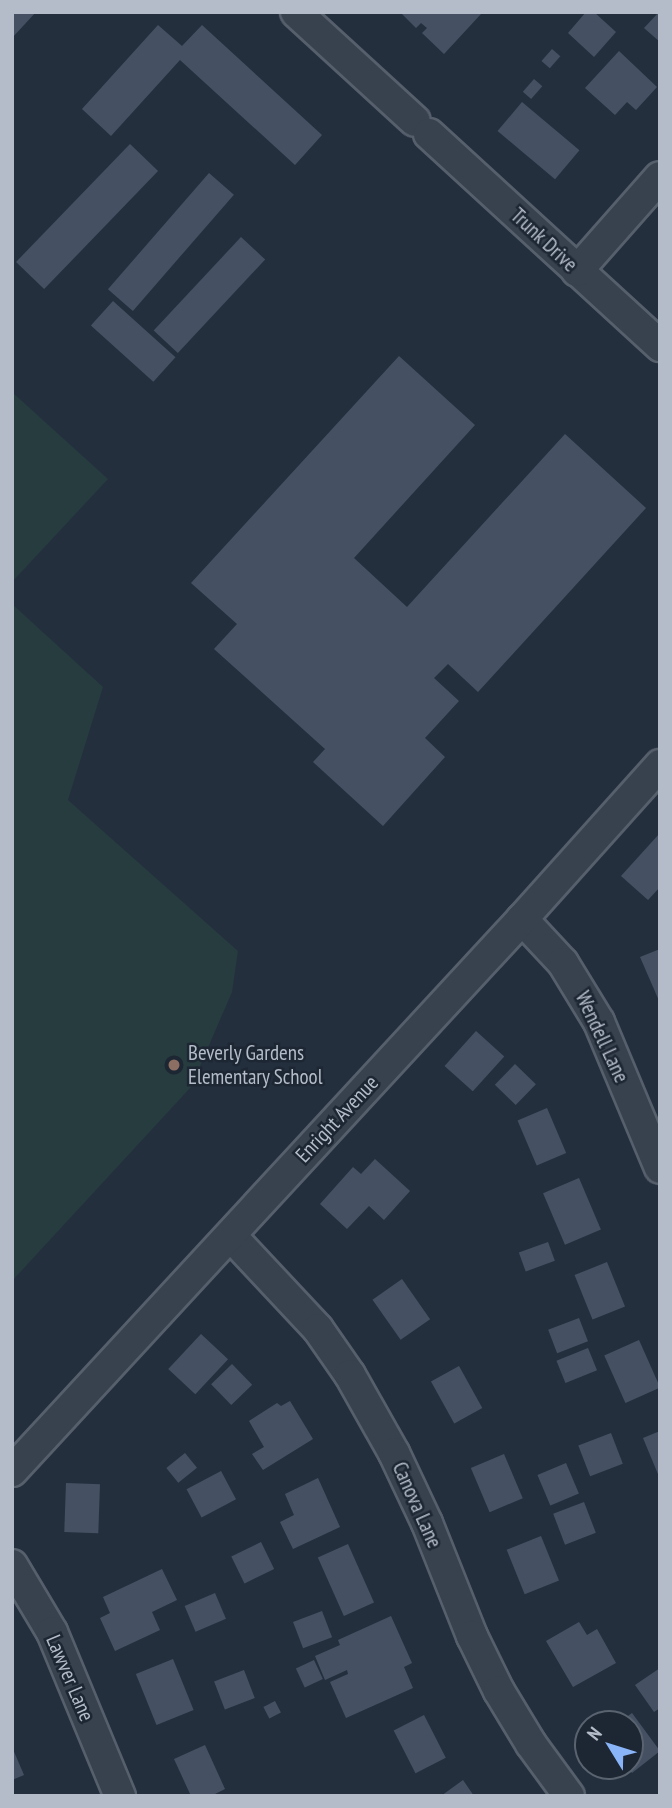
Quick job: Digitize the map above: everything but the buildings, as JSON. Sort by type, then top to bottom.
[{"type":"street","name":"Trunk Drive","points":[[296,12],[660,346]]},
{"type":"street","points":[[577,271],[660,177]]},
{"type":"street","name":"Enright Avenue","points":[[12,1471],[522,919],[660,765]]},
{"type":"street","name":"Wendell Lane","points":[[522,919],[563,963],[599,1022],[660,1168]]},
{"type":"street","name":"Canova Lane","points":[[231,1236],[318,1329],[350,1375],[394,1453],[427,1523],[472,1636],[499,1691],[531,1744],[569,1796]]},
{"type":"street","name":"Lawver Lane","points":[[12,1565],[51,1632],[120,1796]]},
{"type":"green space","points":[[12,392],[108,479],[12,582]]},
{"type":"green space","points":[[12,604],[103,687],[68,800],[238,951],[232,992],[191,1087],[12,1281]]},
{"type":"place","name":"Beverly Gardens Elementary School","points":[[174,1065]]}]
